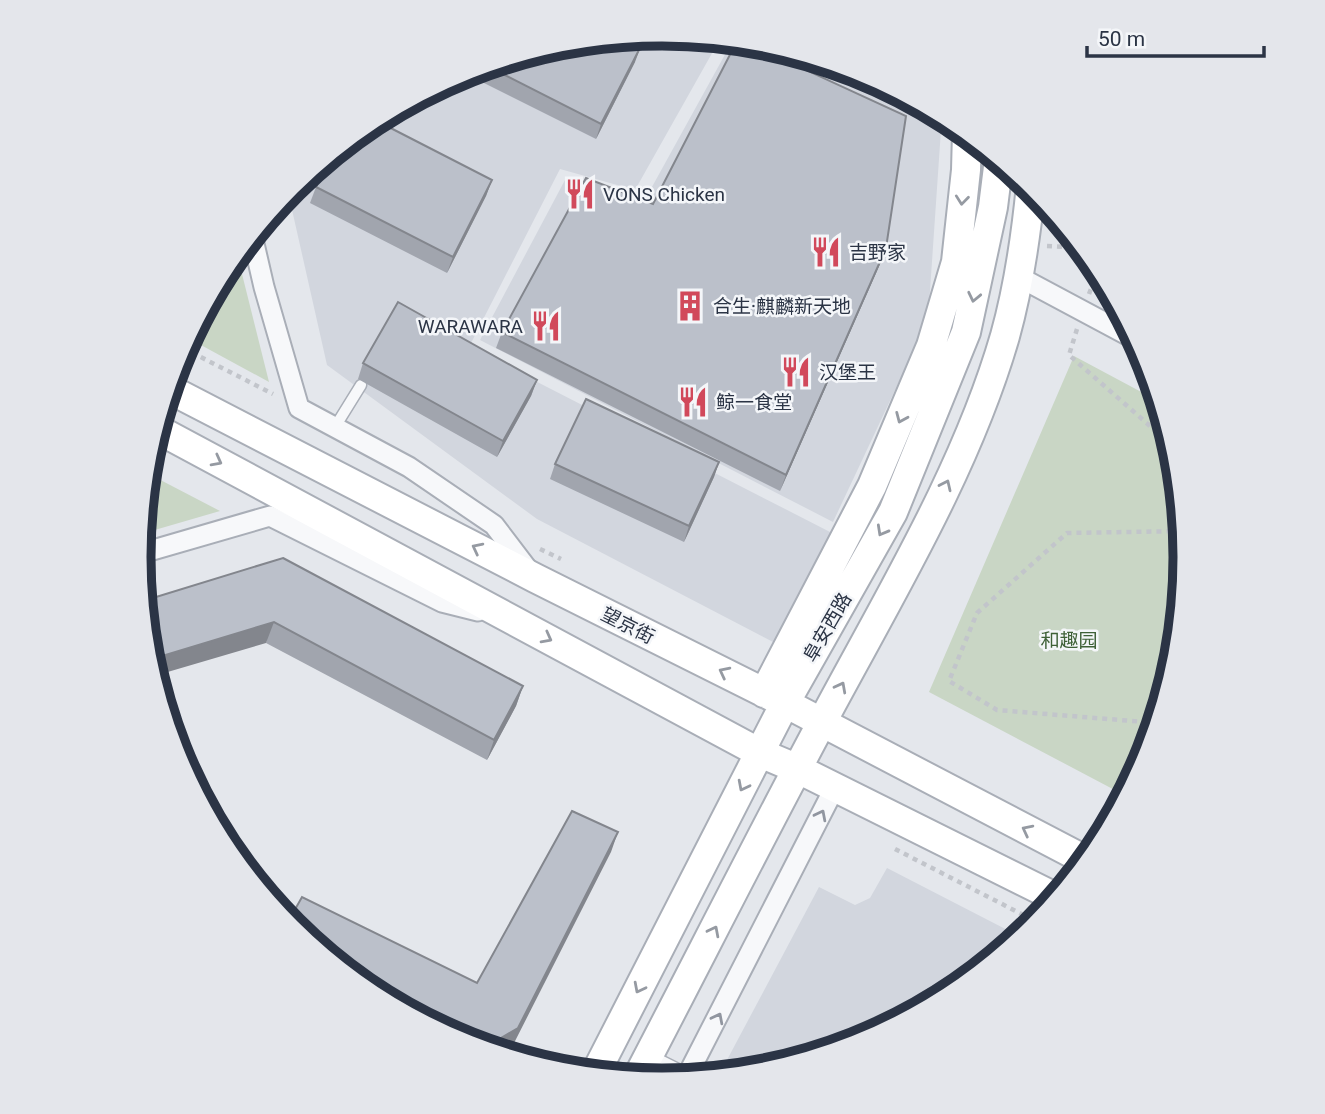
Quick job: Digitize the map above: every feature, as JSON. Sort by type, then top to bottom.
[{"type":"main road","points":[[774,698],[872,486],[931,346],[956,262],[967,146]]},
{"type":"main road","name":"阜安西路","points":[[600,1064],[761,753],[774,698],[893,512],[966,332],[993,207],[998,170]]},
{"type":"main road","name":"阜安西路","points":[[643,1067],[927,525],[979,413],[1005,336],[1025,244],[1029,201]]},
{"type":"main road","name":"望京街","points":[[178,394],[1077,856]]},
{"type":"main road","points":[[166,434],[761,753],[1048,893]]},
{"type":"street","points":[[255,249],[299,408],[409,467],[494,525],[535,578]]},
{"type":"street","points":[[1019,277],[1121,332]]},
{"type":"street","points":[[151,550],[270,516],[442,602],[511,619]]},
{"type":"street","points":[[695,1067],[835,787]]},
{"type":"lane","points":[[335,427],[361,385]]},
{"type":"path","points":[[1025,244],[1069,247]]},
{"type":"path","points":[[1093,282],[1069,355],[1159,434]]},
{"type":"path","points":[[194,353],[299,408]]},
{"type":"path","points":[[1147,722],[997,710],[948,681],[977,613],[1067,533],[1173,531]]},
{"type":"shaded area","points":[[662,46],[715,49],[635,190],[560,169],[469,347],[832,533],[777,644],[537,519],[327,365],[291,206],[325,172],[351,151],[407,114],[467,84],[498,73],[563,55],[596,50]]},
{"type":"shaded area","name":"合生·麒麟新天地","points":[[728,50],[795,63],[858,84],[889,98],[941,128],[928,320],[833,522],[480,340],[565,180],[642,205]]},
{"type":"shaded area","points":[[887,868],[1011,932],[947,982],[889,1016],[858,1030],[795,1051],[725,1064],[819,887],[855,905],[870,898]]},
{"type":"green space","points":[[241,268],[269,382],[198,344]]},
{"type":"green space","name":"和趣园","points":[[1074,356],[1148,395],[1157,425],[1170,490],[1173,590],[1170,624],[1157,689],[1135,753],[1117,791],[929,692]]},
{"type":"green space","points":[[157,478],[220,511],[152,531]]},
{"type":"building","points":[[641,47],[601,124],[500,72],[563,55]]},
{"type":"building","name":"合生·麒麟新天地","points":[[732,50],[786,61],[906,116],[886,248],[786,475],[502,332],[586,178],[653,204]]},
{"type":"building","points":[[387,126],[492,180],[453,257],[316,187],[325,172]]},
{"type":"building","points":[[398,302],[537,380],[503,441],[363,363]]},
{"type":"building","points":[[586,399],[719,462],[689,526],[555,464]]},
{"type":"building","points":[[283,558],[523,686],[494,740],[274,622],[161,656],[153,598]]},
{"type":"building","points":[[572,811],[618,832],[518,1028],[497,1041],[436,1016],[378,982],[325,942],[294,911],[302,897],[477,983]]},
{"type":"place","name":"VONS Chicken","points":[[580,194]]},
{"type":"place","name":"吉野家","points":[[826,252]]},
{"type":"place","name":"合生·麒麟新天地","points":[[690,306]]},
{"type":"place","name":"WARAWARA","points":[[546,326]]},
{"type":"place","name":"汉堡王","points":[[796,372]]},
{"type":"place","name":"鲸一食堂","points":[[693,402]]}]
